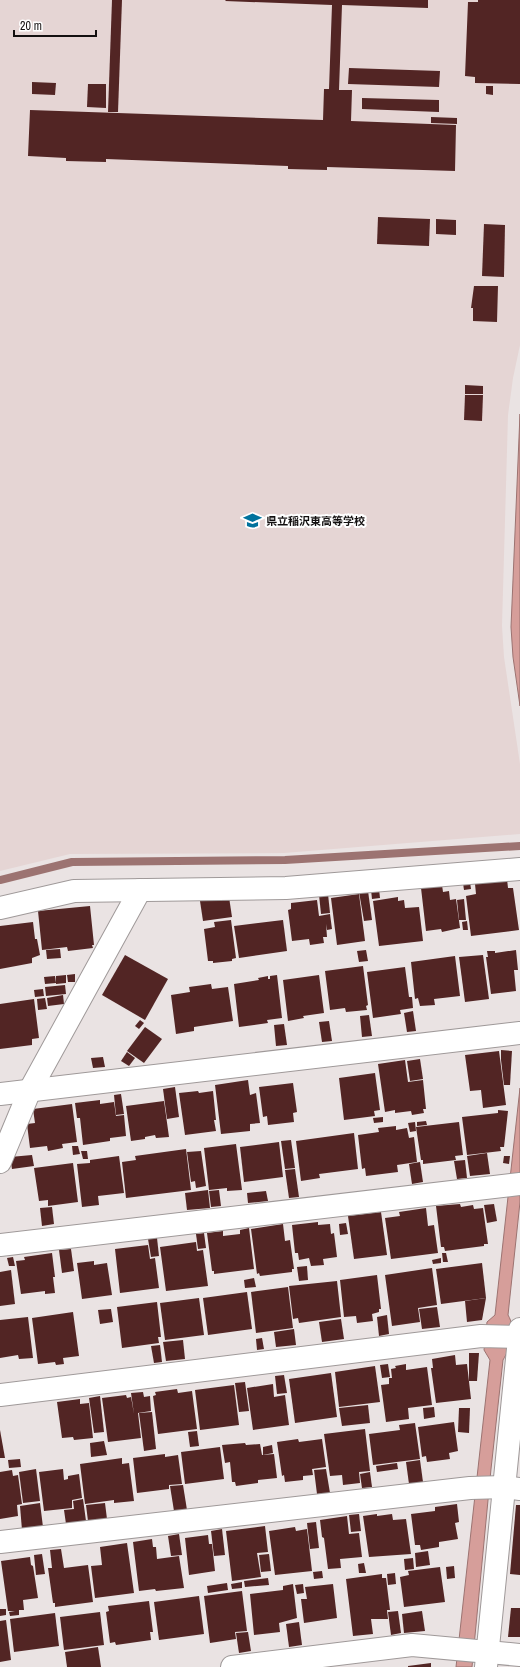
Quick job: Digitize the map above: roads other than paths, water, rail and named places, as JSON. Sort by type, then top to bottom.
[{"type":"street","points":[[0,908],[74,891],[286,888],[520,869]]},
{"type":"street","points":[[0,1162],[30,1090],[140,890]]},
{"type":"street","points":[[0,1094],[518,1033]]},
{"type":"street","points":[[0,1245],[511,1184]]},
{"type":"street","points":[[0,1396],[481,1336],[518,1335],[506,1488],[484,1657]]},
{"type":"street","points":[[0,1542],[470,1488],[506,1488]]},
{"type":"street","points":[[232,1667],[412,1646],[453,1649],[484,1657],[520,1655]]},
{"type":"waterway","points":[[0,880],[72,862],[285,860],[520,846]]},
{"type":"place","name":"県立稲沢東高等学校","points":[[253,521]]}]
